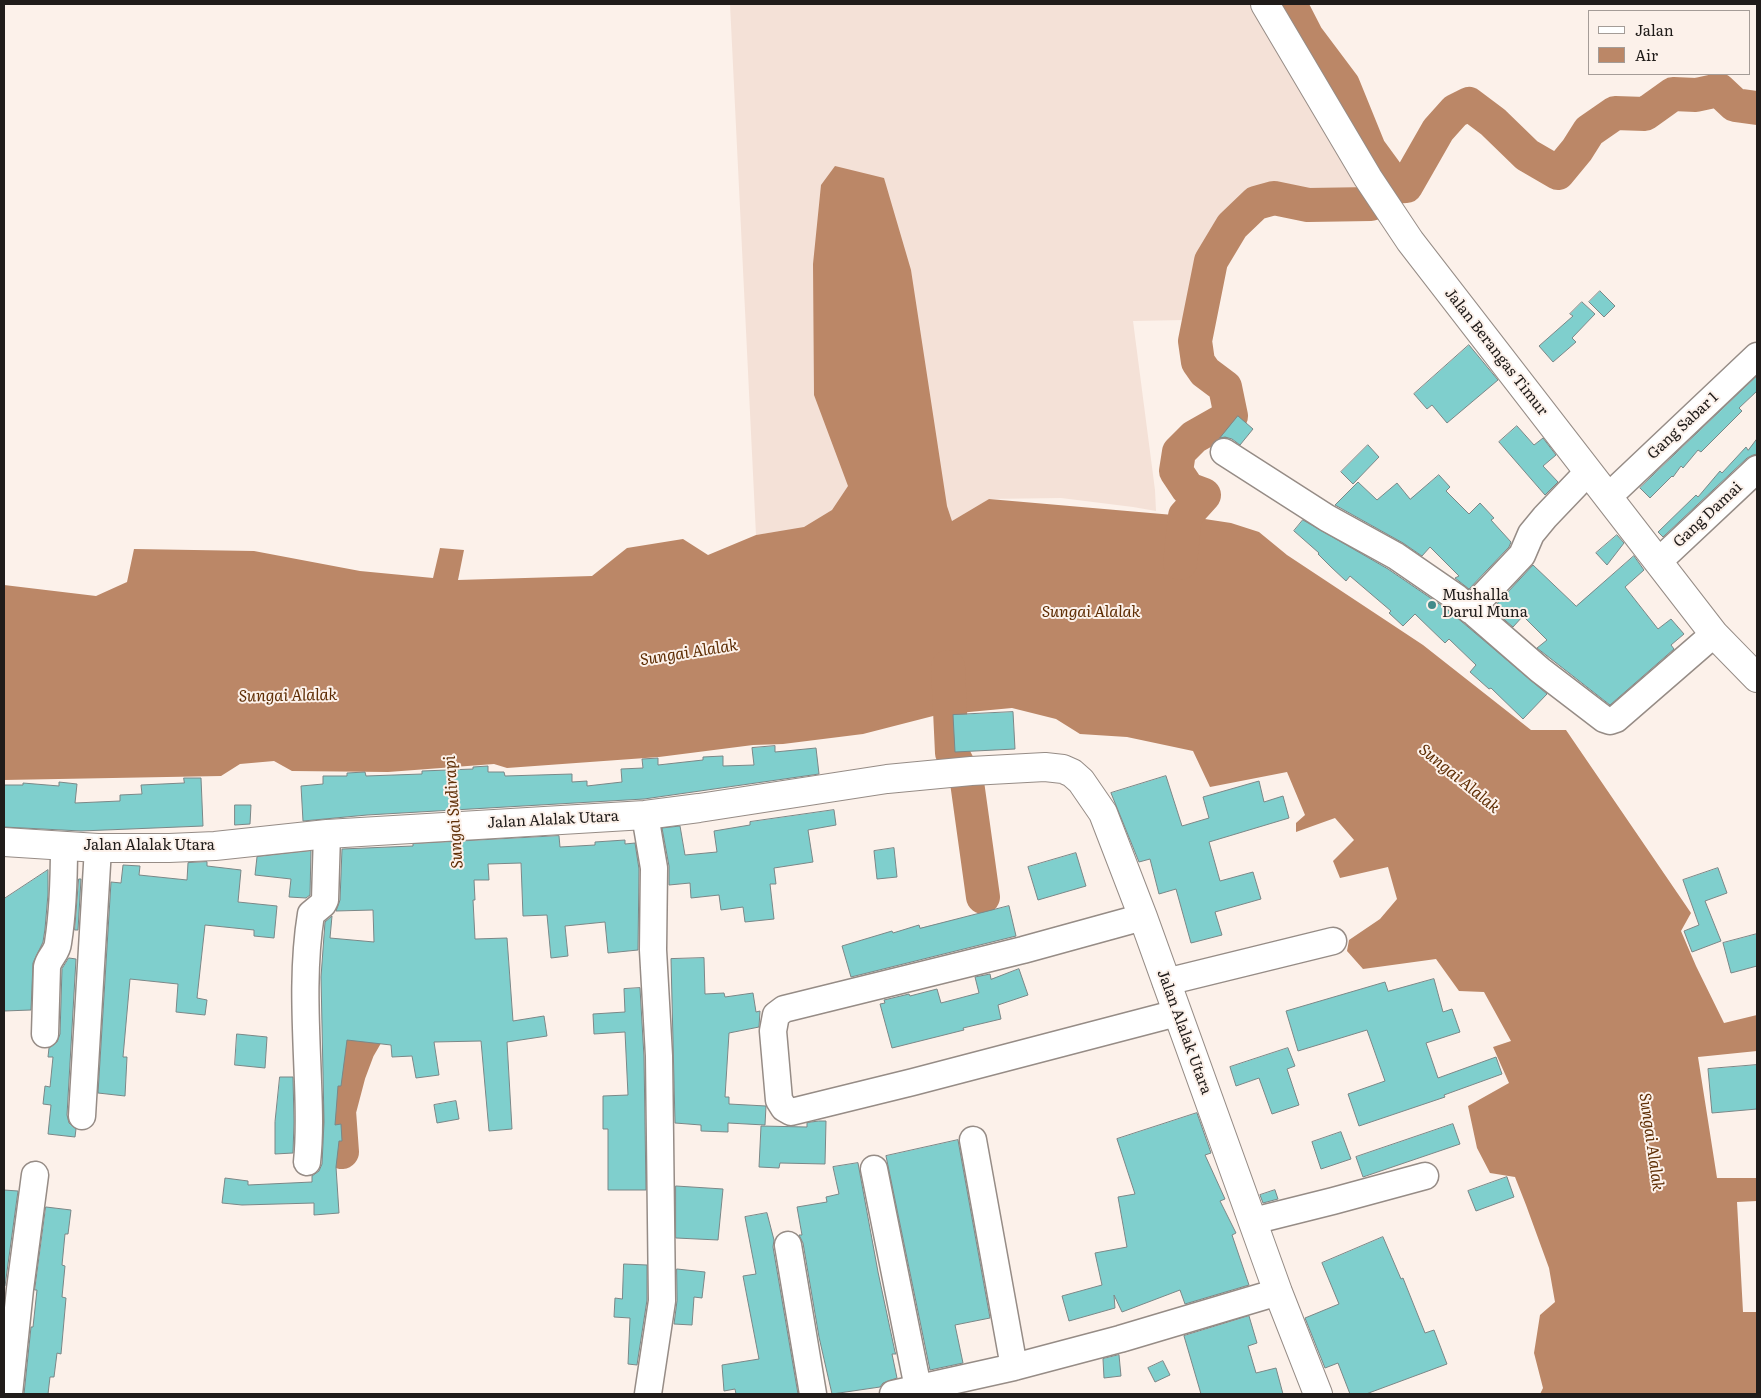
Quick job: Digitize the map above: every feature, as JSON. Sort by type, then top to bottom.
[{"type":"main road","name":"Jalan Berangas Timur","points":[[1264,4],[1368,178],[1410,241],[1714,634],[1757,678]]},
{"type":"main road","name":"Jalan Alalak Utara","points":[[4,842],[98,848],[215,846],[327,834],[645,815],[887,779],[1045,766],[1063,769],[1072,773],[1090,793],[1103,812],[1143,917],[1278,1292],[1318,1394]]},
{"type":"street","name":"Gang Sabar 1","points":[[1608,497],[1757,356]]},
{"type":"street","points":[[1224,452],[1327,518],[1396,556],[1457,598],[1540,670],[1584,706],[1604,719],[1610,721],[1616,719],[1714,634]]},
{"type":"street","name":"Gang Damai","points":[[1659,561],[1757,468]]},
{"type":"street","points":[[1470,610],[1522,555],[1531,534],[1588,472]]},
{"type":"street","points":[[645,815],[654,868],[653,950],[659,1056],[662,1300],[648,1394]]},
{"type":"street","points":[[307,1162],[310,1139],[306,1006],[308,934],[311,914],[325,900],[327,834]]},
{"type":"street","points":[[44,1034],[47,967],[48,961],[56,953],[63,897],[64,846]]},
{"type":"street","points":[[82,1116],[98,848]]},
{"type":"street","points":[[1143,917],[1023,950],[784,1009],[776,1015],[773,1031],[779,1100],[784,1108],[791,1112],[1177,1013]]},
{"type":"street","points":[[1166,982],[1333,941]]},
{"type":"street","points":[[973,1140],[1014,1367]]},
{"type":"street","points":[[874,1169],[918,1388]]},
{"type":"street","points":[[9,1394],[35,1175]]},
{"type":"street","points":[[1253,1221],[1425,1176]]},
{"type":"street","points":[[788,1245],[813,1394]]},
{"type":"street","points":[[893,1394],[1014,1367],[1120,1339],[1278,1292]]},
{"type":"shaded area","points":[[730,4],[1252,4],[1371,204],[1266,188],[1233,206],[1200,254],[1185,320],[1133,321],[1155,490],[1156,511],[1061,498],[989,499],[952,521],[947,506],[756,535]]},
{"type":"water","name":"Sungai Alalak","points":[[835,166],[884,178],[911,270],[947,506],[952,521],[989,499],[1185,516],[1231,523],[1259,532],[1287,555],[1423,645],[1531,730],[1566,730],[1691,913],[1681,931],[1724,1023],[1757,1015],[1757,1051],[1698,1057],[1717,1178],[1757,1178],[1757,1201],[1737,1202],[1743,1312],[1757,1312],[1757,1394],[1540,1394],[1543,1388],[1534,1353],[1540,1315],[1555,1302],[1549,1268],[1515,1177],[1490,1173],[1477,1148],[1468,1106],[1509,1083],[1493,1047],[1511,1041],[1484,992],[1459,991],[1436,959],[1363,969],[1347,951],[1349,940],[1380,919],[1397,899],[1388,867],[1340,878],[1333,861],[1354,840],[1335,818],[1296,832],[1296,823],[1305,815],[1287,772],[1210,787],[1193,751],[1127,737],[1080,734],[1056,719],[1012,708],[937,715],[863,734],[783,744],[753,745],[659,757],[507,768],[494,764],[388,772],[292,771],[274,761],[240,764],[221,776],[4,780],[4,585],[96,596],[127,582],[134,549],[254,551],[360,571],[433,578],[440,548],[464,550],[458,580],[592,576],[627,548],[683,539],[708,555],[756,535],[804,527],[832,510],[848,486],[814,395],[813,264],[821,185]]},
{"type":"building","points":[[1600,291],[1615,306],[1604,317],[1589,302]]},
{"type":"building","points":[[1582,302],[1595,314],[1572,338],[1576,342],[1553,362],[1539,346],[1573,316],[1570,314]]},
{"type":"building","points":[[1469,345],[1498,380],[1447,423],[1432,405],[1427,409],[1414,394]]},
{"type":"building","points":[[1757,376],[1757,391],[1739,408],[1742,411],[1701,452],[1698,450],[1683,468],[1681,466],[1673,477],[1650,498],[1640,488]]},
{"type":"building","points":[[1238,416],[1253,429],[1240,445],[1232,439],[1220,438]]},
{"type":"building","points":[[1517,426],[1534,445],[1543,438],[1556,455],[1543,466],[1558,482],[1545,495],[1499,442]]},
{"type":"building","points":[[1757,439],[1757,454],[1747,458],[1663,537],[1658,532],[1696,495],[1698,497],[1720,471],[1722,473],[1746,447],[1748,450]]},
{"type":"building","points":[[1368,445],[1379,457],[1353,484],[1341,472]]},
{"type":"building","points":[[1439,475],[1450,487],[1446,491],[1469,514],[1480,503],[1494,518],[1491,520],[1511,542],[1509,547],[1469,589],[1455,578],[1459,576],[1430,547],[1422,556],[1403,543],[1335,505],[1358,482],[1377,500],[1397,483],[1410,499]]},
{"type":"building","points":[[1303,520],[1388,569],[1448,610],[1547,694],[1523,719],[1491,688],[1489,689],[1470,672],[1476,665],[1449,639],[1445,643],[1415,614],[1403,626],[1389,613],[1391,611],[1350,576],[1346,581],[1294,531]]},
{"type":"building","points":[[1617,535],[1624,543],[1607,565],[1596,553]]},
{"type":"building","points":[[1634,556],[1644,570],[1625,587],[1658,629],[1671,619],[1684,634],[1671,645],[1674,649],[1610,705],[1537,648],[1547,640],[1523,616],[1513,627],[1492,609],[1533,565],[1576,606]]},
{"type":"building","points":[[1013,712],[1015,749],[955,752],[953,715]]},
{"type":"building","points":[[775,746],[775,752],[816,748],[819,774],[644,799],[367,815],[303,821],[301,786],[323,784],[323,776],[347,776],[347,773],[365,772],[366,776],[422,774],[422,771],[473,769],[473,767],[488,766],[488,772],[504,772],[505,776],[572,774],[572,782],[587,781],[587,786],[622,782],[621,769],[643,768],[642,759],[658,758],[658,765],[703,760],[703,757],[723,756],[723,766],[754,765],[752,748]]},
{"type":"building","points":[[1166,776],[1182,826],[1209,818],[1203,797],[1259,781],[1264,802],[1283,796],[1289,818],[1209,842],[1220,881],[1253,872],[1261,899],[1215,912],[1222,935],[1191,943],[1176,889],[1159,894],[1150,859],[1139,862],[1111,793]]},
{"type":"building","points":[[184,778],[201,778],[203,826],[81,831],[4,827],[4,785],[23,785],[23,783],[59,786],[59,782],[77,784],[75,803],[120,801],[120,795],[142,794],[141,785],[184,783]]},
{"type":"building","points":[[235,805],[251,805],[250,824],[235,825]]},
{"type":"building","points":[[834,810],[836,825],[808,830],[813,862],[774,868],[776,884],[770,884],[774,919],[745,922],[743,907],[721,910],[719,895],[691,898],[690,883],[669,885],[669,866],[662,828],[680,826],[685,855],[717,852],[714,831],[750,825],[750,822]]},
{"type":"building","points":[[559,836],[560,847],[595,845],[595,842],[625,840],[625,844],[635,843],[639,869],[638,950],[608,953],[605,922],[565,926],[568,956],[551,958],[547,915],[523,916],[521,863],[488,864],[489,880],[474,880],[475,939],[507,938],[513,1021],[544,1016],[547,1036],[507,1042],[512,1129],[489,1131],[481,1041],[434,1042],[439,1075],[416,1078],[412,1056],[392,1057],[391,1045],[347,1040],[341,1086],[338,1086],[335,1125],[341,1124],[342,1141],[339,1141],[336,1167],[339,1213],[314,1215],[314,1203],[242,1205],[222,1203],[225,1178],[248,1181],[248,1185],[312,1182],[312,1176],[319,1171],[322,1164],[324,1122],[321,977],[325,922],[332,916],[330,938],[374,942],[373,910],[336,911],[340,900],[342,849]]},
{"type":"building","points":[[894,848],[897,877],[877,879],[874,851]]},
{"type":"building","points":[[311,851],[310,895],[306,898],[289,897],[291,879],[255,875],[257,857]]},
{"type":"building","points":[[1076,853],[1086,886],[1038,900],[1028,867]]},
{"type":"building","points":[[207,862],[207,866],[241,870],[238,902],[277,906],[274,938],[254,936],[254,930],[205,925],[197,998],[207,1000],[205,1015],[176,1012],[178,984],[130,979],[123,1057],[127,1057],[125,1096],[98,1093],[111,882],[121,883],[123,865],[140,866],[139,875],[187,880],[188,863]]},
{"type":"building","points":[[1718,868],[1727,893],[1705,901],[1721,941],[1692,952],[1684,931],[1699,925],[1683,880]]},
{"type":"building","points":[[48,870],[45,929],[43,942],[33,963],[31,1010],[4,1011],[4,899]]},
{"type":"building","points":[[79,879],[81,879],[78,930],[75,930]]},
{"type":"building","points":[[1009,906],[1016,936],[851,977],[842,946],[892,931],[893,933],[919,925],[920,928]]},
{"type":"building","points":[[1757,934],[1757,966],[1731,973],[1723,943]]},
{"type":"building","points":[[69,958],[76,959],[67,1115],[69,1123],[76,1129],[75,1137],[48,1134],[51,1105],[43,1104],[45,1086],[50,1087],[53,1057],[48,1057],[49,1048],[57,1042],[60,1034],[62,969]]},
{"type":"building","points":[[704,958],[705,994],[724,993],[725,997],[753,993],[756,1012],[760,1011],[759,1027],[729,1033],[725,1097],[729,1097],[729,1104],[766,1106],[765,1125],[728,1123],[728,1132],[701,1131],[701,1125],[675,1123],[671,959]]},
{"type":"building","points":[[1019,969],[1028,995],[998,1005],[1001,1019],[892,1048],[880,1004],[885,1003],[884,1000],[937,989],[941,1003],[979,993],[975,977],[990,974],[991,979]]},
{"type":"building","points":[[1434,979],[1443,1012],[1452,1009],[1460,1032],[1426,1043],[1438,1078],[1496,1057],[1502,1074],[1444,1095],[1445,1097],[1359,1126],[1348,1094],[1385,1081],[1367,1030],[1298,1051],[1286,1011],[1385,982],[1388,991]]},
{"type":"building","points":[[640,988],[644,1057],[646,1190],[608,1190],[608,1129],[603,1129],[603,1096],[628,1095],[625,1032],[594,1034],[593,1014],[625,1012],[624,989]]},
{"type":"building","points":[[237,1034],[267,1037],[265,1068],[235,1065]]},
{"type":"building","points":[[1288,1048],[1295,1066],[1287,1069],[1299,1105],[1272,1114],[1259,1078],[1236,1086],[1230,1067]]},
{"type":"building","points":[[1757,1065],[1757,1109],[1712,1113],[1708,1069]]},
{"type":"building","points":[[280,1077],[293,1077],[293,1153],[275,1154],[275,1122]]},
{"type":"building","points":[[456,1101],[459,1119],[437,1123],[434,1105]]},
{"type":"building","points":[[1197,1113],[1211,1153],[1205,1155],[1225,1199],[1220,1201],[1236,1233],[1232,1235],[1249,1285],[1185,1304],[1180,1290],[1122,1312],[1114,1295],[1115,1308],[1069,1321],[1062,1296],[1102,1285],[1095,1253],[1127,1247],[1118,1197],[1135,1194],[1117,1139]]},
{"type":"building","points":[[826,1121],[825,1164],[780,1163],[779,1168],[759,1167],[761,1126],[807,1127],[807,1123]]},
{"type":"building","points":[[1453,1124],[1460,1144],[1363,1177],[1356,1157]]},
{"type":"building","points":[[1341,1132],[1351,1159],[1321,1169],[1312,1142]]},
{"type":"building","points":[[958,1140],[990,1318],[955,1325],[963,1363],[930,1370],[886,1156]]},
{"type":"building","points":[[858,1163],[878,1272],[896,1354],[892,1354],[897,1378],[883,1383],[880,1387],[832,1394],[819,1337],[803,1243],[799,1235],[802,1235],[797,1207],[827,1202],[826,1197],[839,1194],[833,1167]]},
{"type":"building","points":[[1507,1177],[1514,1197],[1476,1211],[1468,1191]]},
{"type":"building","points":[[676,1186],[723,1189],[718,1240],[676,1238]]},
{"type":"building","points":[[4,1190],[18,1191],[5,1286],[4,1286]]},
{"type":"building","points":[[1275,1190],[1278,1199],[1263,1203],[1260,1195]]},
{"type":"building","points":[[46,1207],[71,1210],[68,1234],[65,1234],[62,1265],[65,1266],[62,1297],[66,1298],[61,1354],[57,1353],[54,1377],[50,1377],[48,1394],[24,1394],[37,1290],[35,1290]]},
{"type":"building","points":[[767,1213],[774,1240],[773,1247],[798,1394],[736,1394],[735,1389],[724,1391],[722,1365],[759,1359],[743,1276],[756,1274],[745,1217]]},
{"type":"building","points":[[1383,1237],[1401,1279],[1403,1278],[1425,1333],[1434,1330],[1447,1364],[1366,1394],[1350,1394],[1338,1363],[1325,1368],[1305,1318],[1339,1304],[1322,1263]]},
{"type":"building","points":[[624,1264],[647,1265],[647,1300],[637,1365],[628,1364],[630,1318],[614,1317],[615,1298],[622,1299]]},
{"type":"building","points":[[677,1269],[705,1272],[702,1298],[694,1297],[692,1325],[674,1324],[677,1301]]},
{"type":"building","points":[[1249,1316],[1257,1343],[1248,1346],[1256,1373],[1276,1368],[1283,1394],[1201,1394],[1184,1336]]},
{"type":"building","points":[[1119,1355],[1121,1376],[1104,1378],[1103,1359]]},
{"type":"building","points":[[1163,1361],[1170,1375],[1155,1382],[1148,1368]]},
{"type":"waterway","points":[[1290,4],[1307,37],[1343,85],[1369,149],[1388,175],[1389,187]]},
{"type":"waterway","points":[[1180,563],[1185,516],[1204,495],[1188,489],[1176,471],[1179,452],[1194,437],[1231,416],[1225,387],[1205,372],[1198,362],[1195,341],[1211,261],[1232,226],[1256,203],[1274,198],[1308,205],[1371,204],[1389,187],[1406,186],[1438,130],[1455,111],[1469,104],[1493,122],[1527,155],[1558,173],[1577,150],[1589,131],[1615,113],[1645,114],[1673,94],[1696,95],[1719,90],[1735,105],[1757,108]]},
{"type":"waterway","points":[[948,667],[952,753],[967,782],[983,897]]},
{"type":"waterway","name":"Sungai Sudirapi","points":[[342,1152],[339,1111],[349,1073],[358,1049],[369,1030],[367,1006],[373,1002]]},
{"type":"place","name":"Mushalla Darul Muna","points":[[1432,605]]}]
